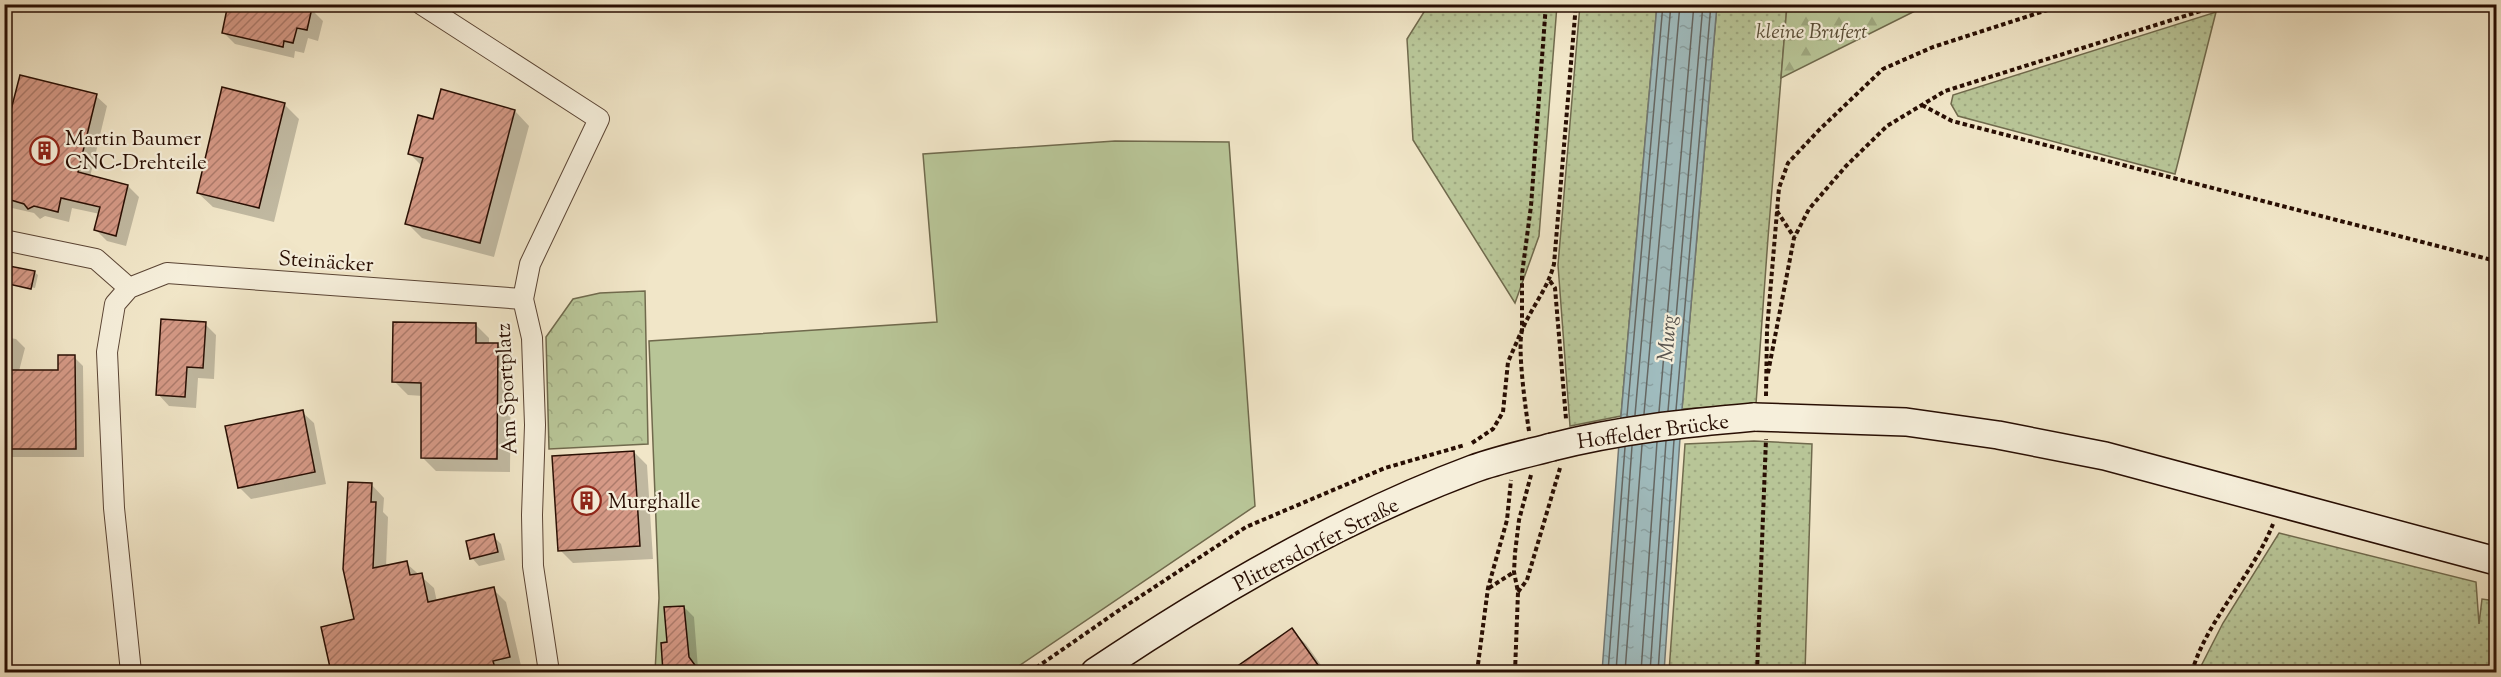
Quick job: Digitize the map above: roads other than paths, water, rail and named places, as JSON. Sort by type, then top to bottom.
[{"type":"main road","name":"Hoffelder Brücke","points":[[1531,457],[1596,436],[1693,422],[1760,425],[1906,422],[1998,435],[2105,456],[2496,561]]},
{"type":"main road","name":"Plittersdorfer Straße","points":[[1095,672],[1234,586],[1349,524],[1473,469],[1531,457]]},
{"type":"street","name":"Am Sportplatz","points":[[421,4],[599,119],[530,264],[523,298],[532,338],[533,566],[549,672]]},
{"type":"street","points":[[4,240],[96,259],[129,288],[115,304],[107,352],[114,508],[131,672]]},
{"type":"street","name":"Steinäcker","points":[[129,288],[167,273],[523,298]]},
{"type":"water","name":"Murg","points":[[1657,5],[1717,5],[1682,409],[1664,672],[1602,672],[1621,416]]},
{"type":"place","name":"Martin Baumer CNC-Drehteile","points":[[44,150]]},
{"type":"place","name":"Murghalle","points":[[587,501]]},
{"type":"park label","name":"kleine Brufert","points":[[1812,31]]}]
